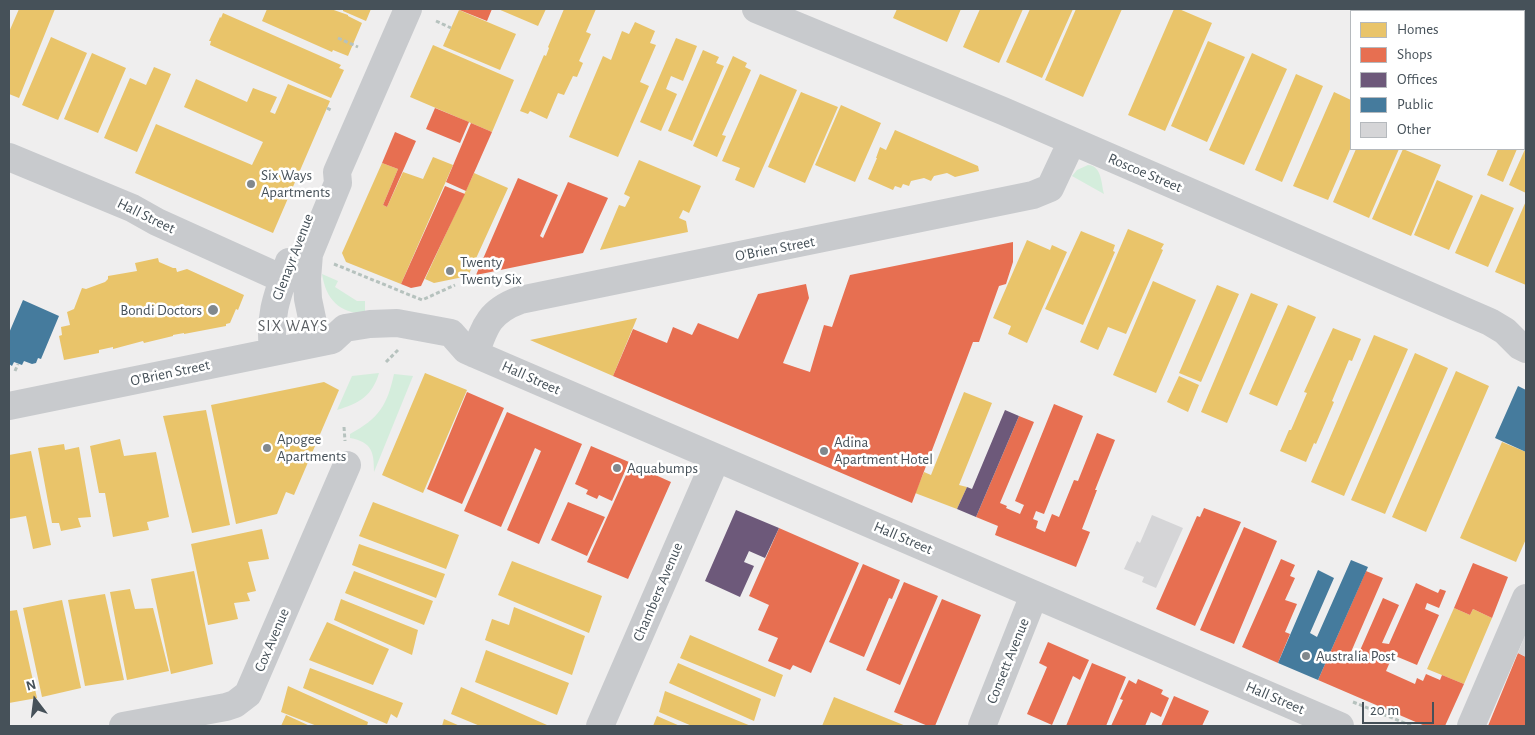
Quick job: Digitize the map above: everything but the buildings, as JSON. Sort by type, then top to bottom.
[{"type":"street","name":"Glenayr Avenue","points":[[324,341],[308,299],[309,254],[338,183],[337,172],[408,9]]},
{"type":"street","name":"Roscoe Street","points":[[756,9],[1072,141],[1490,322],[1505,331],[1523,347]]},
{"type":"street","name":"O'Brien Street","points":[[9,406],[324,341],[345,345],[371,342],[429,346],[447,352],[470,352],[495,313],[505,306],[520,300],[1034,196],[1050,188],[1072,141]]},
{"type":"street","name":"Hall Street","points":[[9,156],[132,208],[157,222],[283,279]]},
{"type":"street","name":"Glenayr Avenue","points":[[273,351],[271,330],[275,302],[294,247],[327,179],[337,172]]},
{"type":"street","name":"Hall Street","points":[[470,352],[1340,726]]},
{"type":"street","name":"Chambers Avenue","points":[[600,726],[716,459]]},
{"type":"street","name":"Cox Avenue","points":[[123,726],[226,707],[235,704],[248,694],[347,465]]},
{"type":"street","name":"Consett Avenue","points":[[982,726],[1034,595]]},
{"type":"street","points":[[1471,726],[1526,598]]},
{"type":"path","points":[[436,21],[451,28]]},
{"type":"path","points":[[338,38],[358,47]]},
{"type":"path","points":[[332,263],[422,300],[455,285]]},
{"type":"path","points":[[15,372],[18,364]]},
{"type":"path","points":[[1351,701],[1412,726]]},
{"type":"green space","points":[[1088,165],[1096,168],[1104,194],[1072,176],[1077,170]]},
{"type":"green space","points":[[322,274],[338,281],[335,287],[357,301],[365,301],[365,314],[348,311],[335,303],[327,291]]},
{"type":"green space","points":[[379,373],[373,388],[364,398],[337,410],[352,376]]},
{"type":"green space","points":[[394,374],[413,376],[374,472],[370,449],[363,442],[350,438],[350,434],[368,422],[380,410],[385,403]]},
{"type":"place","name":"Six Ways Apartments","points":[[251,184]]},
{"type":"place","name":"Twenty Twenty Six","points":[[450,271]]},
{"type":"place","name":"Bondi Doctors","points":[[213,310]]},
{"type":"place","name":"Apogee Apartments","points":[[267,448]]},
{"type":"place","name":"Adina Apartment Hotel","points":[[824,451]]},
{"type":"place","name":"Aquabumps","points":[[617,468]]},
{"type":"place","name":"Australia Post","points":[[1306,656]]},
{"type":"district","name":"SIX WAYS","points":[[293,326]]}]
